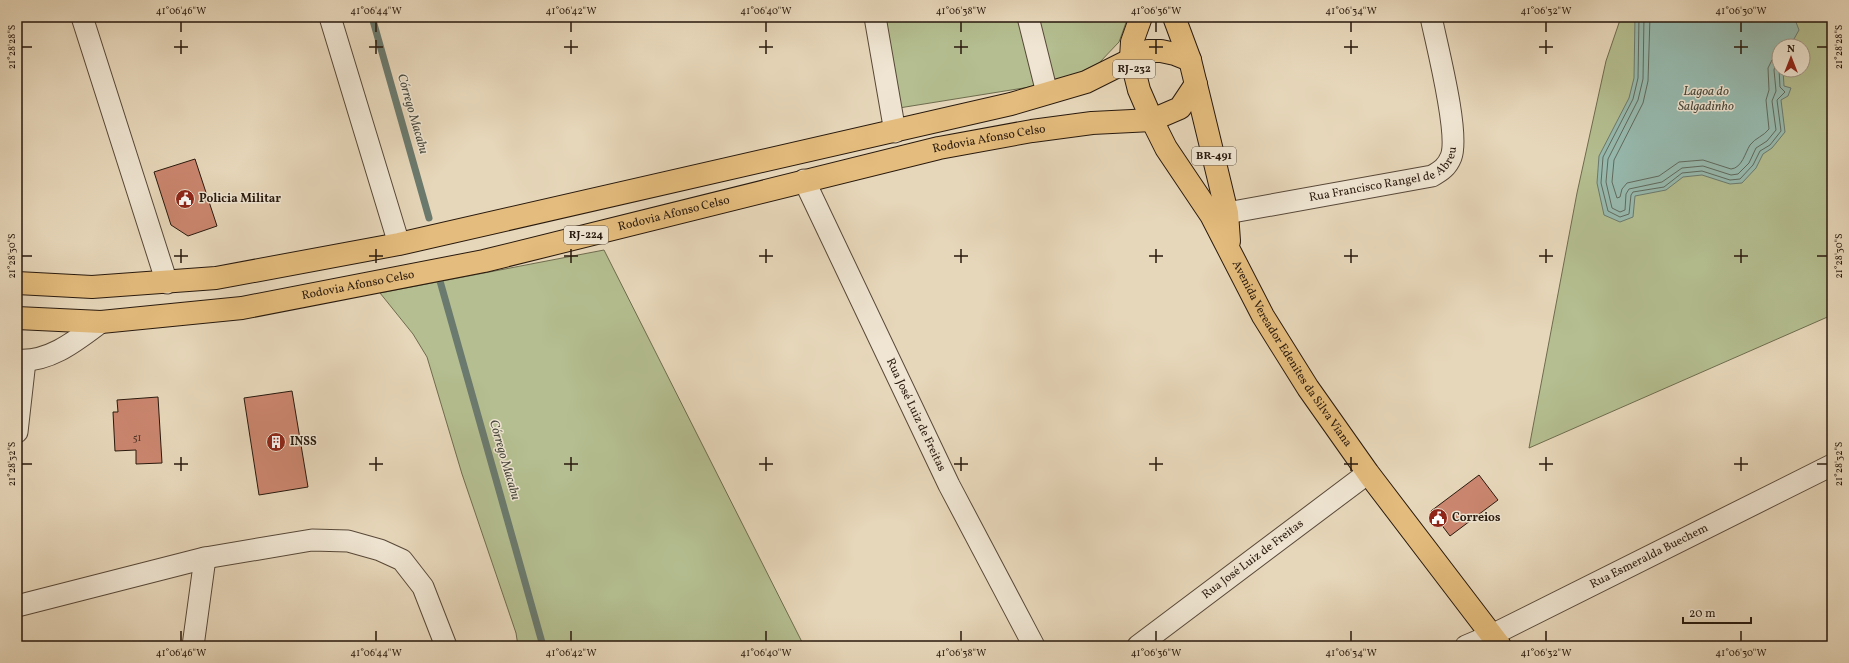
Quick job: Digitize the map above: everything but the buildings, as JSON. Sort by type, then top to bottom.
[{"type":"main road","name":"Avenida Vereador Edenites da Silva Viana","points":[[1141,17],[1132,42],[1131,58],[1139,90],[1166,148],[1211,215],[1263,316],[1304,382],[1368,473],[1496,640]]},
{"type":"main road","name":"Avenida Vereador Edenites da Silva Viana","points":[[1174,17],[1190,60],[1227,213],[1230,252]]},
{"type":"main road","points":[[17,283],[92,287],[167,283],[216,278],[399,244],[895,132],[1011,104],[1086,82],[1131,58],[1148,51],[1161,51],[1176,54],[1190,60]]},
{"type":"main road","name":"Rodovia Afonso Celso","points":[[17,318],[101,322],[242,308],[484,261],[804,180],[939,148],[1032,131],[1092,123],[1152,120],[1180,108],[1196,84]]},
{"type":"street","points":[[82,17],[167,283]]},
{"type":"street","points":[[330,17],[399,244]]},
{"type":"street","points":[[875,17],[895,132]]},
{"type":"street","points":[[1028,17],[1047,93]]},
{"type":"street","name":"Rua Francisco Rangel de Abreu","points":[[1227,213],[1432,176],[1446,168],[1452,156],[1452,125],[1431,17]]},
{"type":"street","name":"Rua José Luiz de Freitas","points":[[804,180],[949,485],[1034,646]]},
{"type":"street","points":[[17,432],[21,361],[49,356],[80,338],[101,322]]},
{"type":"street","name":"Rua Esmeralda Buechem","points":[[1466,646],[1496,640],[1832,465]]},
{"type":"street","name":"Rua José Luiz de Freitas","points":[[1138,646],[1368,473]]},
{"type":"street","points":[[17,606],[205,558],[312,540],[348,541],[380,550],[402,560],[423,587],[446,646]]},
{"type":"street","points":[[194,646],[205,558]]},
{"type":"green space","points":[[883,17],[1128,17],[1119,42],[1099,63],[1061,82],[899,108]]},
{"type":"green space","points":[[1621,17],[1832,17],[1832,315],[1529,448],[1577,193],[1606,61]]},
{"type":"green space","points":[[604,250],[804,646],[518,646],[516,633],[462,474],[427,357],[413,334],[380,293]]},
{"type":"water","name":"Lagoa do Salgadinho","points":[[1635,17],[1794,17],[1799,30],[1795,38],[1771,38],[1771,78],[1784,78],[1784,86],[1791,88],[1788,96],[1781,100],[1785,132],[1772,148],[1763,154],[1756,168],[1742,183],[1730,184],[1702,175],[1683,177],[1666,190],[1635,196],[1633,217],[1620,222],[1604,215],[1597,183],[1599,156],[1629,98],[1634,78]]},
{"type":"waterway","name":"Córrego Macabu","points":[[372,17],[429,218]]},
{"type":"waterway","name":"Córrego Macabu","points":[[440,281],[543,646]]},
{"type":"place","name":"Policia Militar","points":[[185,199]]},
{"type":"place","name":"INSS","points":[[276,442]]},
{"type":"place","name":"Correios","points":[[1438,518]]}]
